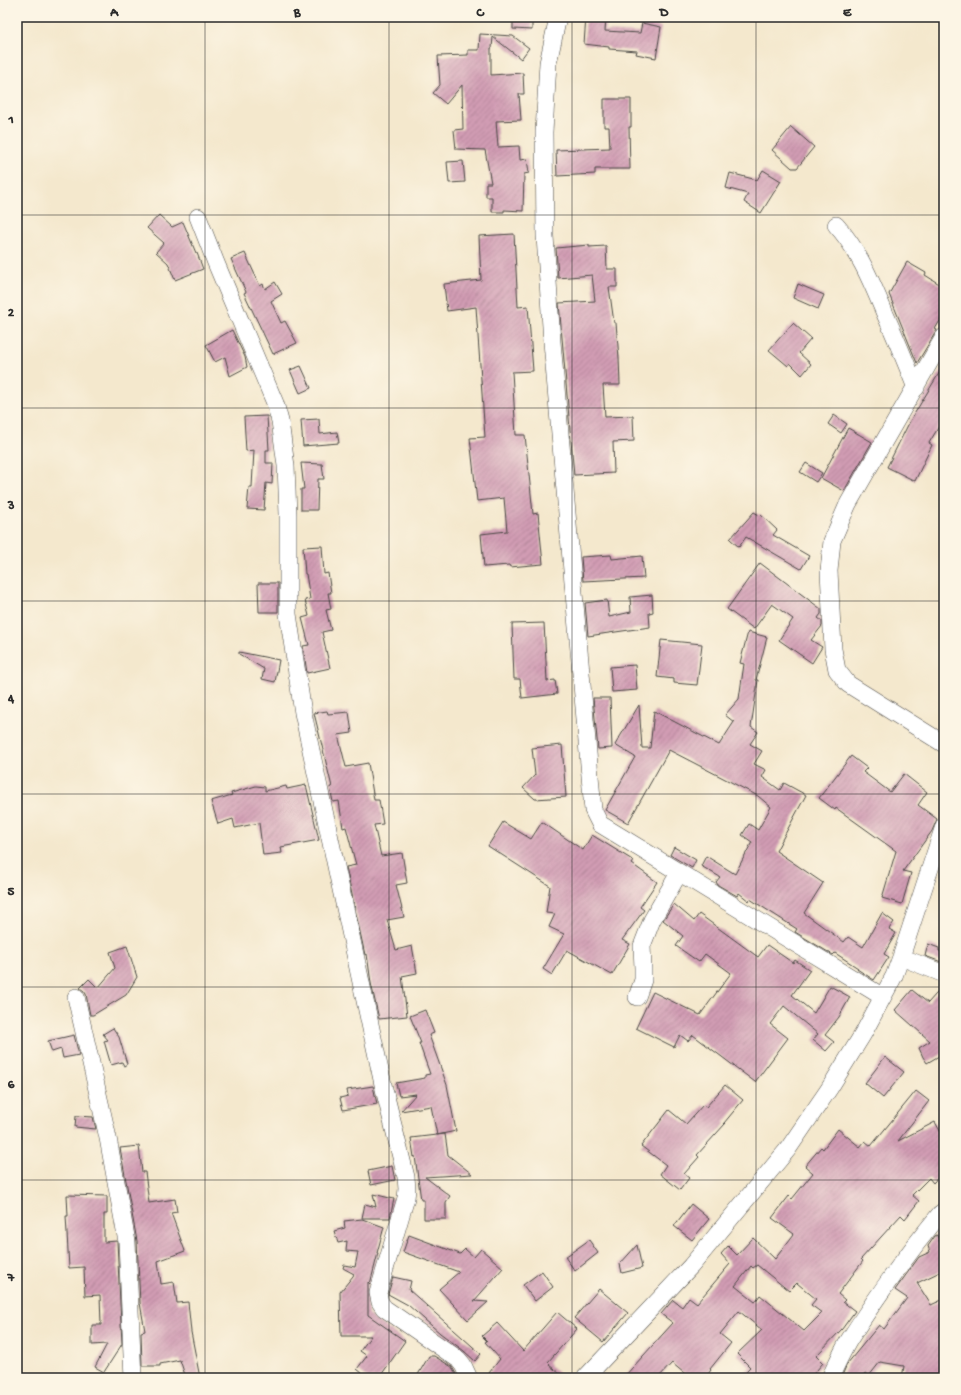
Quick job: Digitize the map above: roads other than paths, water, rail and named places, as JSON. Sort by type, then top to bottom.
[{"type":"street","points":[[558,17],[548,62],[544,132],[545,236],[552,350],[593,810],[600,824],[883,997]]},
{"type":"street","points":[[198,217],[275,402],[280,421],[286,473],[288,514],[288,614],[303,713],[384,1089],[406,1177],[406,1198],[378,1293],[380,1302],[384,1308],[458,1359],[463,1365],[469,1378]]},
{"type":"street","points":[[836,225],[843,232],[858,256],[873,285],[916,388]]},
{"type":"street","points":[[944,337],[848,504],[832,541],[829,570],[833,649],[837,670],[848,684],[944,744]]},
{"type":"street","points":[[585,1378],[691,1266],[783,1154],[830,1089],[894,976],[902,957],[944,826]]},
{"type":"street","points":[[637,998],[643,980],[642,946],[652,920],[679,873]]},
{"type":"street","points":[[902,957],[944,974]]},
{"type":"street","points":[[76,997],[108,1138],[127,1242],[133,1378]]},
{"type":"street","points":[[830,1378],[849,1341],[911,1250],[943,1215]]}]
